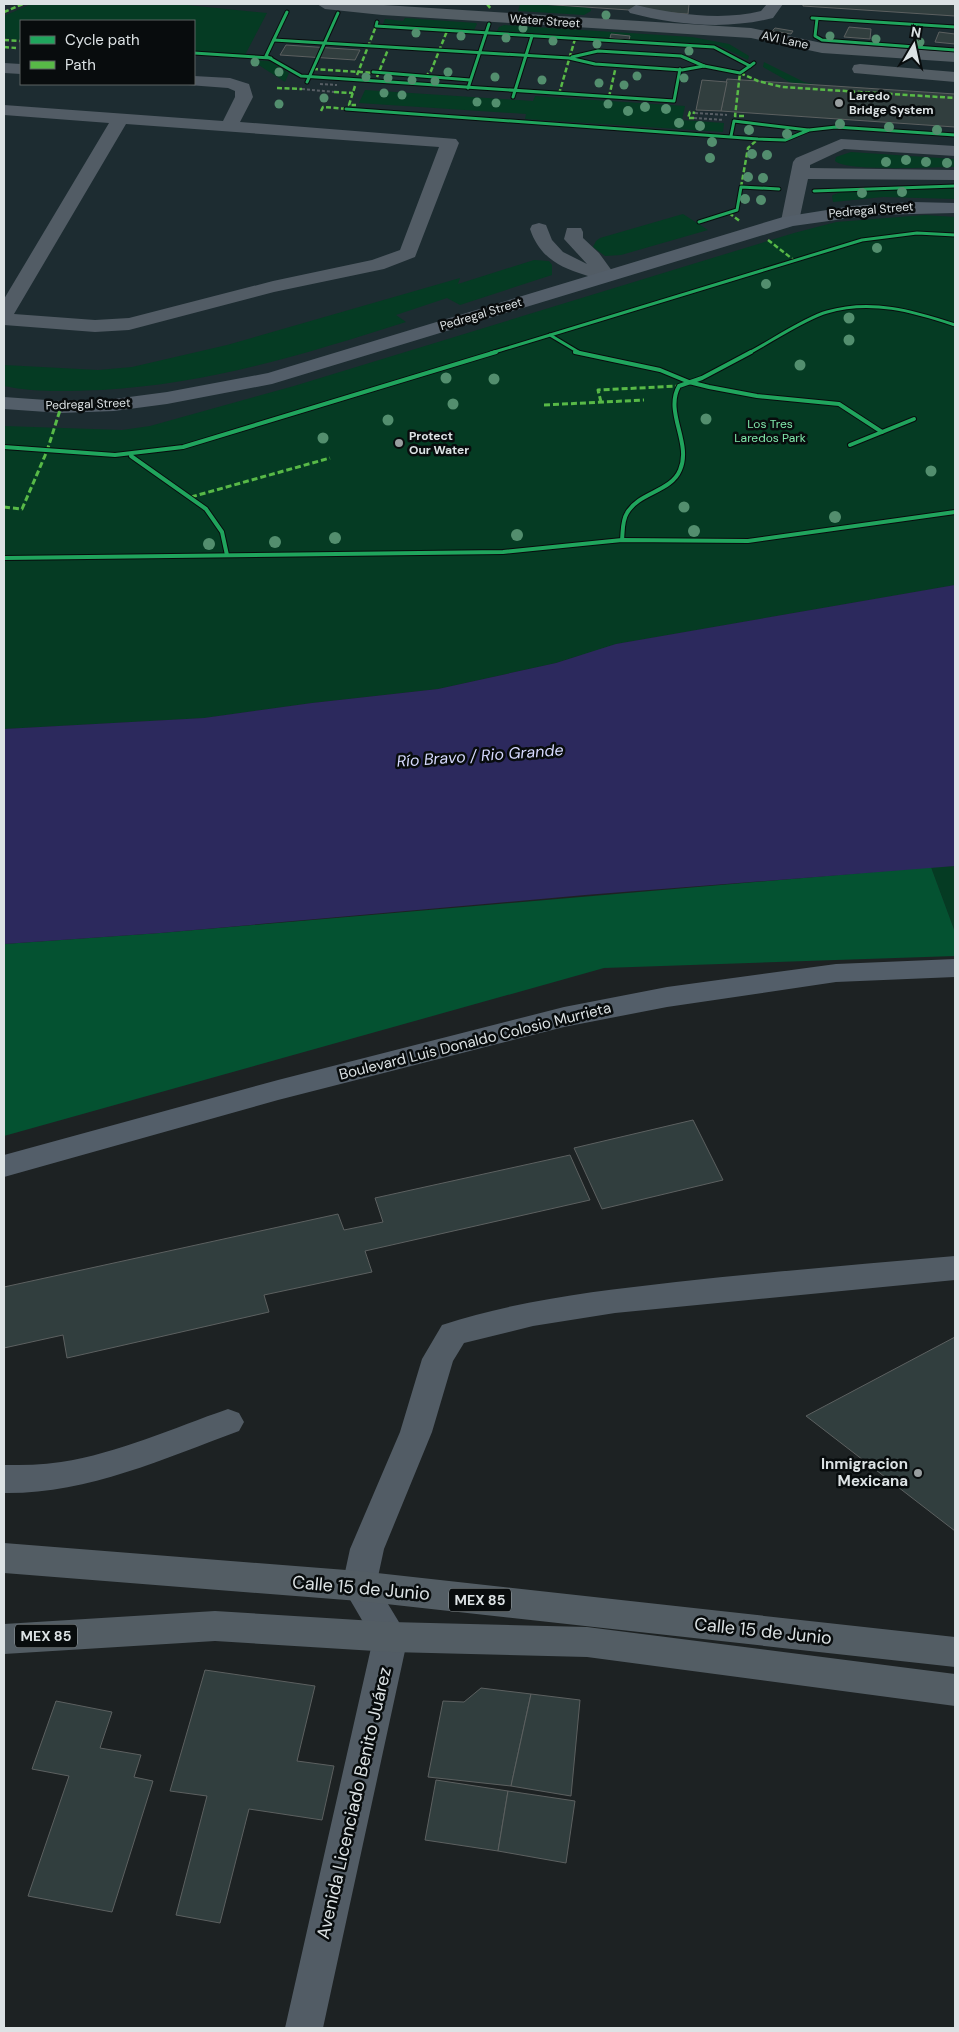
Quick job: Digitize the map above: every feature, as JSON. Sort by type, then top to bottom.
[{"type":"main road","name":"Water Street","points":[[325,4],[382,10],[675,29]]},
{"type":"main road","name":"AVI Lane","points":[[675,29],[751,32],[822,48],[955,57]]},
{"type":"main road","points":[[675,29],[728,39],[829,65]]},
{"type":"main road","points":[[846,68],[955,77]]},
{"type":"main road","name":"Pedregal Street","points":[[4,403],[61,407],[119,404],[189,395],[263,380],[605,275],[790,221],[847,210],[896,206],[955,208]]},
{"type":"main road","name":"Boulevard Luis Donaldo Colosio Murrieta","points":[[4,1166],[315,1080],[564,1016],[667,997],[827,975],[955,968]]},
{"type":"main road","name":"Calle 15 de Junio","points":[[4,1558],[359,1586],[955,1652]]},
{"type":"main road","name":"Calle 15 de Junio","points":[[4,1639],[215,1626],[391,1637],[587,1642],[955,1690]]},
{"type":"street","points":[[636,10],[656,14],[735,19],[759,18],[771,9]]},
{"type":"street","points":[[751,32],[771,9]]},
{"type":"street","points":[[4,68],[20,69]]},
{"type":"street","points":[[195,81],[230,83],[243,88],[244,97],[229,127]]},
{"type":"street","points":[[4,113],[120,119],[450,143],[408,253],[377,265],[273,288],[129,324],[95,326],[4,319]]},
{"type":"street","points":[[4,314],[120,119]]},
{"type":"street","points":[[790,221],[798,174],[802,162],[841,144],[955,151]]},
{"type":"street","points":[[798,174],[955,175]]},
{"type":"street","points":[[539,230],[542,243],[564,263],[605,275]]},
{"type":"street","points":[[574,232],[573,239],[592,257],[605,275]]},
{"type":"street","points":[[391,1637],[359,1586],[367,1549],[416,1432],[438,1359],[453,1334],[484,1323],[602,1302],[745,1286],[955,1268]]},
{"type":"street","points":[[4,1479],[24,1480],[101,1467],[228,1422]]},
{"type":"street","name":"Avenida Licenciado Benito Juárez","points":[[304,2028],[391,1637]]},
{"type":"path","points":[[320,84],[337,85]]},
{"type":"path","points":[[302,89],[334,92]]},
{"type":"path","points":[[695,113],[727,115]]},
{"type":"path","points":[[694,118],[724,120]]},
{"type":"shaded area","points":[[4,4],[955,4],[955,585],[616,644],[593,653],[312,703],[204,718],[4,729]]},
{"type":"green space","points":[[31,4],[177,4],[267,13],[245,55],[195,52],[195,20],[20,20],[20,40],[4,38],[4,16]]},
{"type":"green space","points":[[520,4],[585,7],[591,9],[591,11],[584,15],[518,11]]},
{"type":"green space","points":[[405,18],[477,24],[474,30],[383,24],[385,19],[403,21]]},
{"type":"green space","points":[[504,25],[692,37],[729,44],[749,56],[748,60],[718,45],[629,40],[630,36],[611,34],[610,38],[497,31],[499,27]]},
{"type":"green space","points":[[251,60],[269,61],[289,73],[285,82]]},
{"type":"green space","points":[[764,62],[804,82],[818,85],[793,84],[763,67]]},
{"type":"green space","points":[[365,90],[533,101],[535,96],[685,106],[682,120],[724,123],[723,132],[525,119],[526,114],[359,103]]},
{"type":"green space","points":[[851,152],[955,159],[955,167],[873,168],[856,167],[835,161],[836,157]]},
{"type":"green space","points":[[955,188],[955,199],[883,197],[833,202],[832,196],[852,191]]},
{"type":"green space","points":[[683,214],[708,230],[621,255],[605,256],[593,247],[600,238]]},
{"type":"green space","name":"Los Tres Laredos Park","points":[[925,215],[955,217],[955,585],[616,644],[556,663],[438,689],[312,703],[204,718],[4,729],[4,426],[122,430],[150,426],[294,386],[794,233],[836,222]]},
{"type":"green space","points":[[534,260],[549,261],[552,265],[552,275],[460,305],[447,298],[396,315],[406,322],[256,366],[142,387],[40,391],[4,386],[4,365],[98,370],[132,367],[227,345],[460,278],[458,284]]},
{"type":"green space","points":[[955,866],[955,932],[931,867]]},
{"type":"green space","points":[[931,867],[955,932],[955,956],[604,968],[4,1136],[4,944],[160,933]]},
{"type":"water","name":"Río Bravo / Rio Grande","points":[[955,585],[955,866],[585,895],[160,933],[4,944],[4,729],[204,718],[312,703],[438,689],[556,663],[616,644]]},
{"type":"building","points":[[541,4],[689,4],[688,14]]},
{"type":"building","points":[[803,4],[955,4],[955,16],[803,6]]},
{"type":"building","points":[[849,27],[871,29],[870,39],[844,37]]},
{"type":"building","points":[[775,28],[793,31],[791,34],[772,31]]},
{"type":"building","points":[[939,32],[955,34],[955,44],[935,42]]},
{"type":"building","points":[[611,34],[630,36],[629,40],[610,38]]},
{"type":"building","points":[[286,45],[360,50],[355,60],[280,55]]},
{"type":"building","name":"Laredo Bridge System","points":[[727,79],[955,94],[955,127],[721,111]]},
{"type":"building","points":[[702,80],[727,82],[721,111],[696,110]]},
{"type":"building","points":[[693,1120],[723,1180],[602,1209],[574,1148]]},
{"type":"building","points":[[570,1155],[590,1200],[365,1251],[372,1272],[264,1295],[269,1312],[67,1358],[63,1335],[4,1348],[4,1287],[338,1214],[344,1230],[383,1222],[375,1198]]},
{"type":"building","name":"Inmigracion Mexicana","points":[[955,1337],[955,1531],[806,1416]]},
{"type":"building","points":[[205,1670],[315,1686],[297,1761],[334,1766],[322,1820],[249,1809],[220,1923],[176,1915],[207,1796],[170,1791]]},
{"type":"building","points":[[481,1688],[531,1694],[511,1786],[428,1777],[443,1701],[464,1702]]},
{"type":"building","points":[[531,1694],[580,1700],[571,1796],[511,1786]]},
{"type":"building","points":[[56,1701],[112,1712],[100,1748],[141,1755],[134,1777],[153,1781],[112,1912],[28,1896],[69,1776],[32,1769]]},
{"type":"building","points":[[436,1780],[508,1791],[498,1851],[425,1840]]},
{"type":"building","points":[[508,1791],[575,1801],[566,1863],[498,1851]]},
{"type":"marked path","points":[[4,12],[23,4]]},
{"type":"marked path","points":[[487,4],[491,9]]},
{"type":"marked path","points":[[357,75],[376,26]]},
{"type":"marked path","points":[[425,77],[431,71],[447,31]]},
{"type":"marked path","points":[[559,94],[575,39]]},
{"type":"marked path","points":[[4,40],[20,41]]},
{"type":"marked path","points":[[4,47],[16,48]]},
{"type":"marked path","points":[[377,77],[389,47]]},
{"type":"marked path","points":[[609,97],[616,66]]},
{"type":"marked path","points":[[313,69],[376,73]]},
{"type":"marked path","points":[[744,116],[735,116],[740,73],[758,81],[782,87],[955,98]]},
{"type":"marked path","points":[[355,86],[349,105],[356,105]]},
{"type":"marked path","points":[[277,88],[302,89]]},
{"type":"marked path","points":[[334,92],[353,93]]},
{"type":"marked path","points":[[321,111],[323,107],[349,109]]},
{"type":"marked path","points":[[694,118],[688,118],[690,112],[695,113]]},
{"type":"marked path","points":[[741,187],[748,148],[758,139]]},
{"type":"marked path","points":[[729,213],[741,222]]},
{"type":"marked path","points":[[768,240],[795,261]]},
{"type":"marked path","points":[[601,402],[598,390],[679,386]]},
{"type":"marked path","points":[[544,405],[644,400]]},
{"type":"marked path","points":[[4,507],[22,509],[47,451],[61,407]]},
{"type":"marked path","points":[[191,497],[330,458]]},
{"type":"cycle path","points":[[287,12],[266,56],[301,76],[674,101],[680,69]]},
{"type":"cycle path","points":[[307,82],[338,13]]},
{"type":"cycle path","points":[[812,18],[955,27]]},
{"type":"cycle path","points":[[817,19],[815,36],[822,40],[955,50]]},
{"type":"cycle path","points":[[377,22],[376,26],[714,47],[750,66],[754,63]]},
{"type":"cycle path","points":[[468,88],[489,24]]},
{"type":"cycle path","points":[[513,97],[532,36]]},
{"type":"cycle path","points":[[274,40],[569,58],[595,64],[682,70],[704,66],[740,73],[750,66]]},
{"type":"cycle path","points":[[572,57],[598,51],[681,56],[704,66]]},
{"type":"cycle path","points":[[195,53],[271,58]]},
{"type":"cycle path","points":[[373,72],[470,80]]},
{"type":"cycle path","points":[[346,109],[758,139],[785,140],[809,130],[836,127],[955,135]]},
{"type":"cycle path","points":[[731,136],[734,121],[808,130]]},
{"type":"cycle path","points":[[814,191],[852,188],[955,186]]},
{"type":"cycle path","points":[[699,222],[737,210],[741,187],[779,189]]},
{"type":"cycle path","points":[[4,447],[115,455],[138,454],[183,447],[862,240],[917,233],[955,235]]},
{"type":"cycle path","points":[[622,540],[623,526],[627,513],[640,500],[673,480],[683,463],[682,442],[674,402],[675,393],[679,386],[702,378],[825,312],[843,308],[860,306],[891,307],[922,314],[955,325]]},
{"type":"cycle path","points":[[550,335],[575,352],[660,370],[689,382],[709,387],[757,396],[839,404],[882,432]]},
{"type":"cycle path","points":[[850,445],[914,419]]},
{"type":"cycle path","points":[[131,456],[206,509],[222,532],[227,555]]},
{"type":"cycle path","points":[[4,558],[503,552],[622,540],[748,541],[955,512]]},
{"type":"place","name":"Laredo Bridge System","points":[[839,103]]},
{"type":"place","name":"Protect Our Water","points":[[399,443]]},
{"type":"place","name":"Inmigracion Mexicana","points":[[918,1473]]}]
